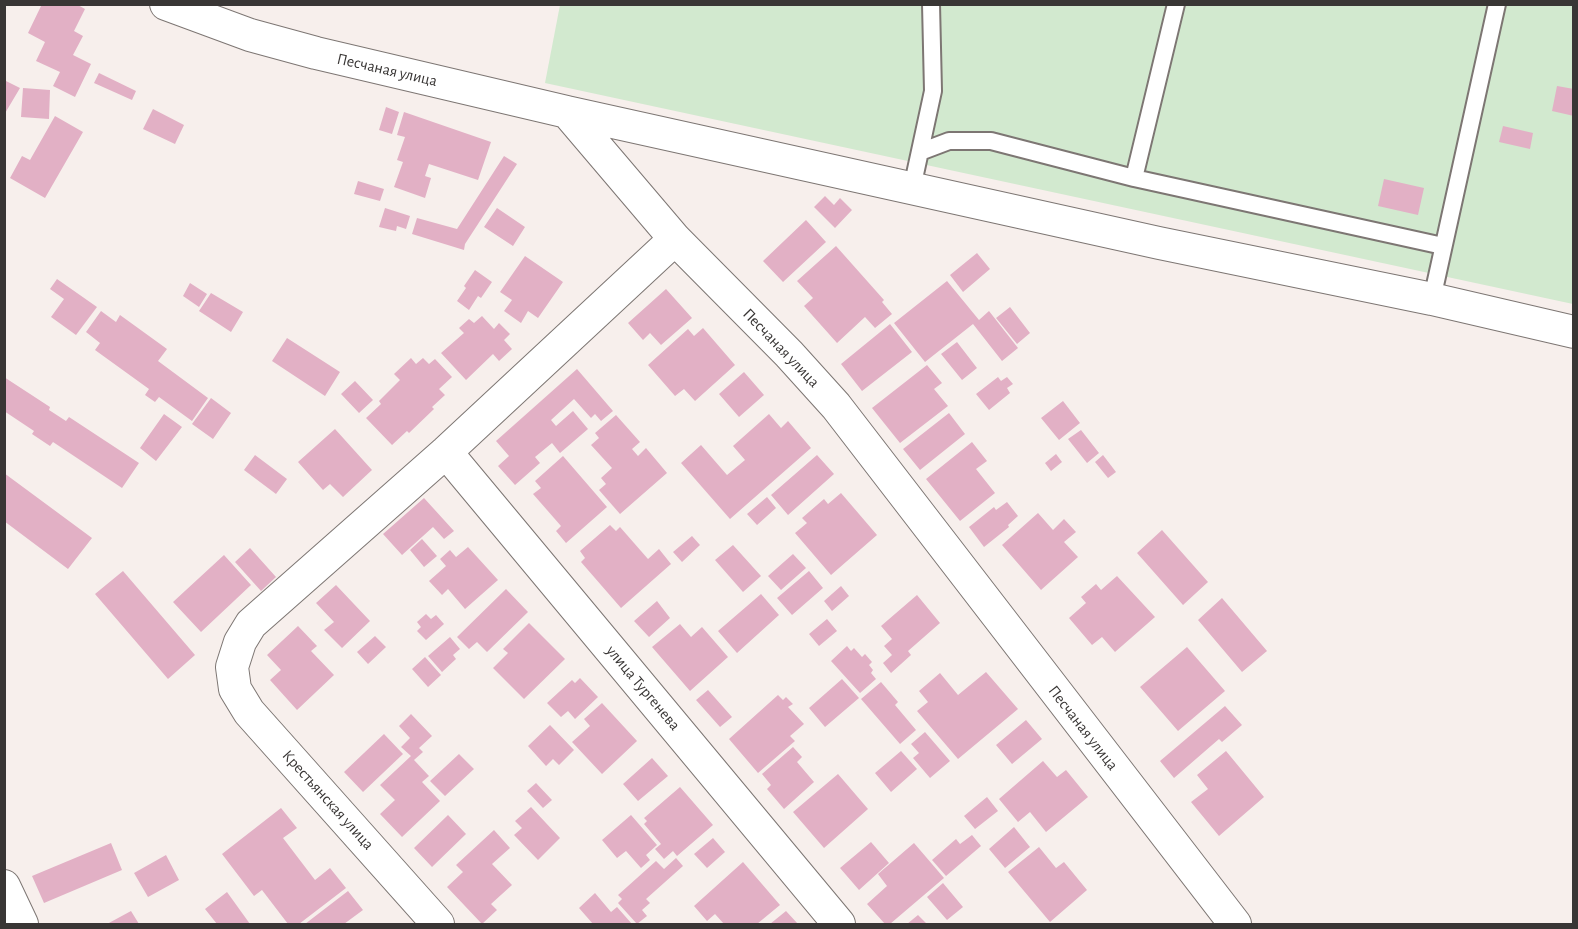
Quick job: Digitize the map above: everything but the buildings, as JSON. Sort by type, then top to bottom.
[{"type":"street","name":"Песчаная улица","points":[[166,4],[250,35],[316,53],[567,112],[675,239],[789,354],[836,406],[1235,924]]},
{"type":"street","points":[[567,112],[1159,243],[1432,299],[1574,332]]},
{"type":"street","points":[[446,452],[675,239]]},
{"type":"street","name":"Крестьянская улица","points":[[438,924],[249,712],[235,689],[232,667],[240,642],[251,624],[446,452]]},
{"type":"street","name":"улица Тургенева","points":[[446,452],[839,924]]},
{"type":"street","points":[[4,886],[22,924]]},
{"type":"lane","points":[[912,188],[933,91],[931,4]]},
{"type":"lane","points":[[1134,178],[1176,4]]},
{"type":"lane","points":[[1432,299],[1497,4]]},
{"type":"lane","points":[[920,152],[950,141],[991,141],[1134,178],[1443,246]]},
{"type":"green space","points":[[560,5],[1573,5],[1573,304],[545,83]]}]
